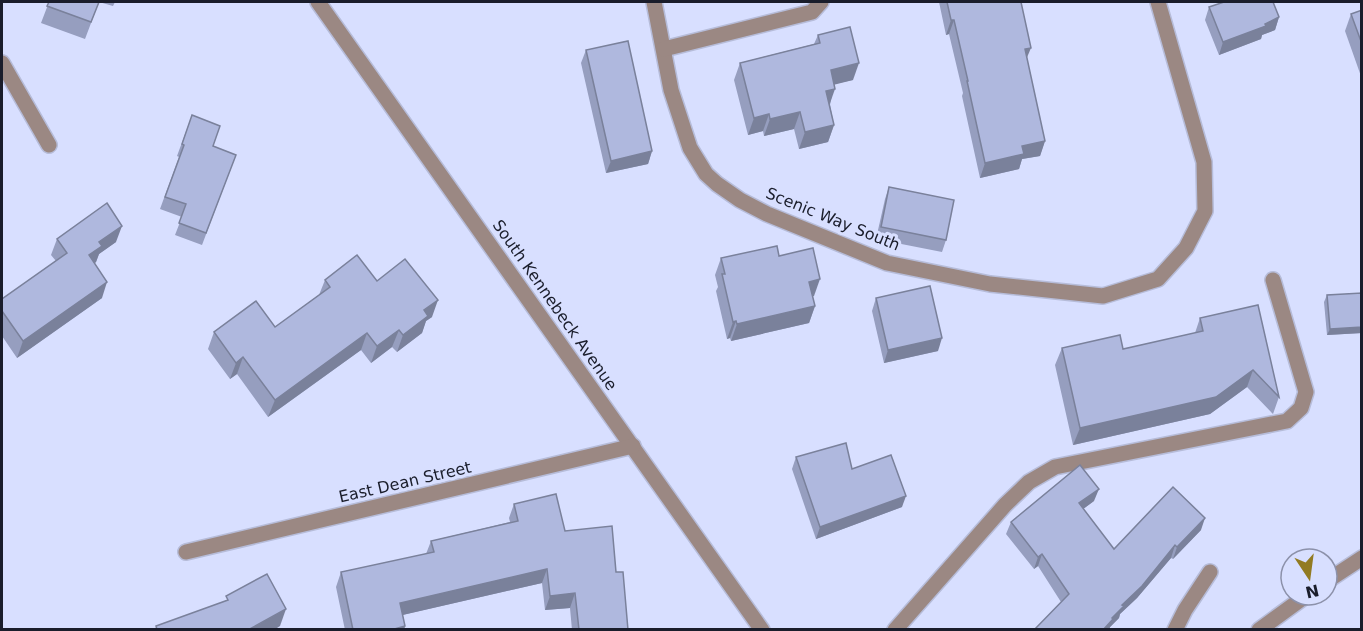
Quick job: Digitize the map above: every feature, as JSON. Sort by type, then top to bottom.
[{"type":"street","name":"South Kennebeck Avenue","points":[[318,2],[762,630]]},
{"type":"street","name":"Scenic Way South","points":[[654,2],[671,90],[690,148],[706,174],[740,200],[767,214],[887,263],[990,284],[1103,296],[1158,279],[1186,248],[1205,211],[1204,162],[1158,2]]},
{"type":"street","points":[[664,49],[812,12],[820,2]]},
{"type":"street","points":[[2,63],[49,145]]},
{"type":"street","points":[[895,630],[1005,505],[1029,482],[1055,467],[1287,421],[1301,408],[1306,392],[1273,280]]},
{"type":"street","name":"East Dean Street","points":[[186,552],[633,446]]},
{"type":"street","points":[[1339,573],[1362,558]]},
{"type":"street","points":[[1175,630],[1210,572]]},
{"type":"street","points":[[1259,630],[1291,607]]},
{"type":"building","points":[[49,2],[99,2],[91,22],[47,6]]},
{"type":"building","points":[[947,2],[1021,2],[1031,48],[1025,49],[1045,141],[1022,146],[1024,154],[985,163],[954,20],[951,20]]},
{"type":"building","points":[[1224,2],[1273,2],[1279,17],[1265,24],[1266,26],[1223,42],[1209,7]]},
{"type":"building","points":[[1362,10],[1362,44],[1351,14]]},
{"type":"building","points":[[850,27],[859,63],[831,70],[835,89],[826,91],[834,125],[805,132],[800,112],[770,119],[769,114],[754,118],[740,63],[820,43],[818,35]]},
{"type":"building","points":[[628,41],[652,151],[611,161],[586,50]]},
{"type":"building","points":[[192,115],[220,126],[213,146],[236,155],[206,233],[179,223],[186,204],[165,197]]},
{"type":"building","points":[[889,187],[954,200],[946,240],[881,227]]},
{"type":"building","points":[[107,203],[122,226],[99,242],[102,246],[89,255],[107,282],[23,341],[2,311],[2,299],[67,253],[57,239]]},
{"type":"building","points":[[777,246],[779,256],[813,248],[820,279],[809,282],[815,306],[737,324],[736,321],[733,322],[722,274],[725,274],[721,258]]},
{"type":"building","points":[[357,255],[377,281],[405,259],[438,300],[424,310],[428,316],[403,335],[399,330],[377,346],[367,333],[275,400],[243,357],[236,363],[214,332],[256,301],[275,327],[330,287],[325,280]]},
{"type":"building","points":[[930,286],[942,338],[888,350],[876,298]]},
{"type":"building","points":[[1362,293],[1362,327],[1330,329],[1327,295]]},
{"type":"building","points":[[1258,305],[1279,397],[1253,370],[1216,397],[1080,428],[1062,348],[1120,335],[1123,349],[1203,331],[1200,318]]},
{"type":"building","points":[[846,443],[852,469],[891,455],[906,496],[820,527],[796,457]]},
{"type":"building","points":[[1080,465],[1099,489],[1079,503],[1114,549],[1173,487],[1205,518],[1177,547],[1175,545],[1103,630],[1034,630],[1069,594],[1042,554],[1038,557],[1011,522]]},
{"type":"building","points":[[556,494],[565,531],[612,526],[616,572],[623,572],[628,630],[579,630],[575,593],[550,596],[547,569],[400,603],[405,626],[391,630],[353,630],[341,572],[434,552],[431,541],[518,521],[514,504]]},
{"type":"building","points":[[267,574],[286,609],[248,630],[157,630],[156,626],[228,600],[226,596]]}]
